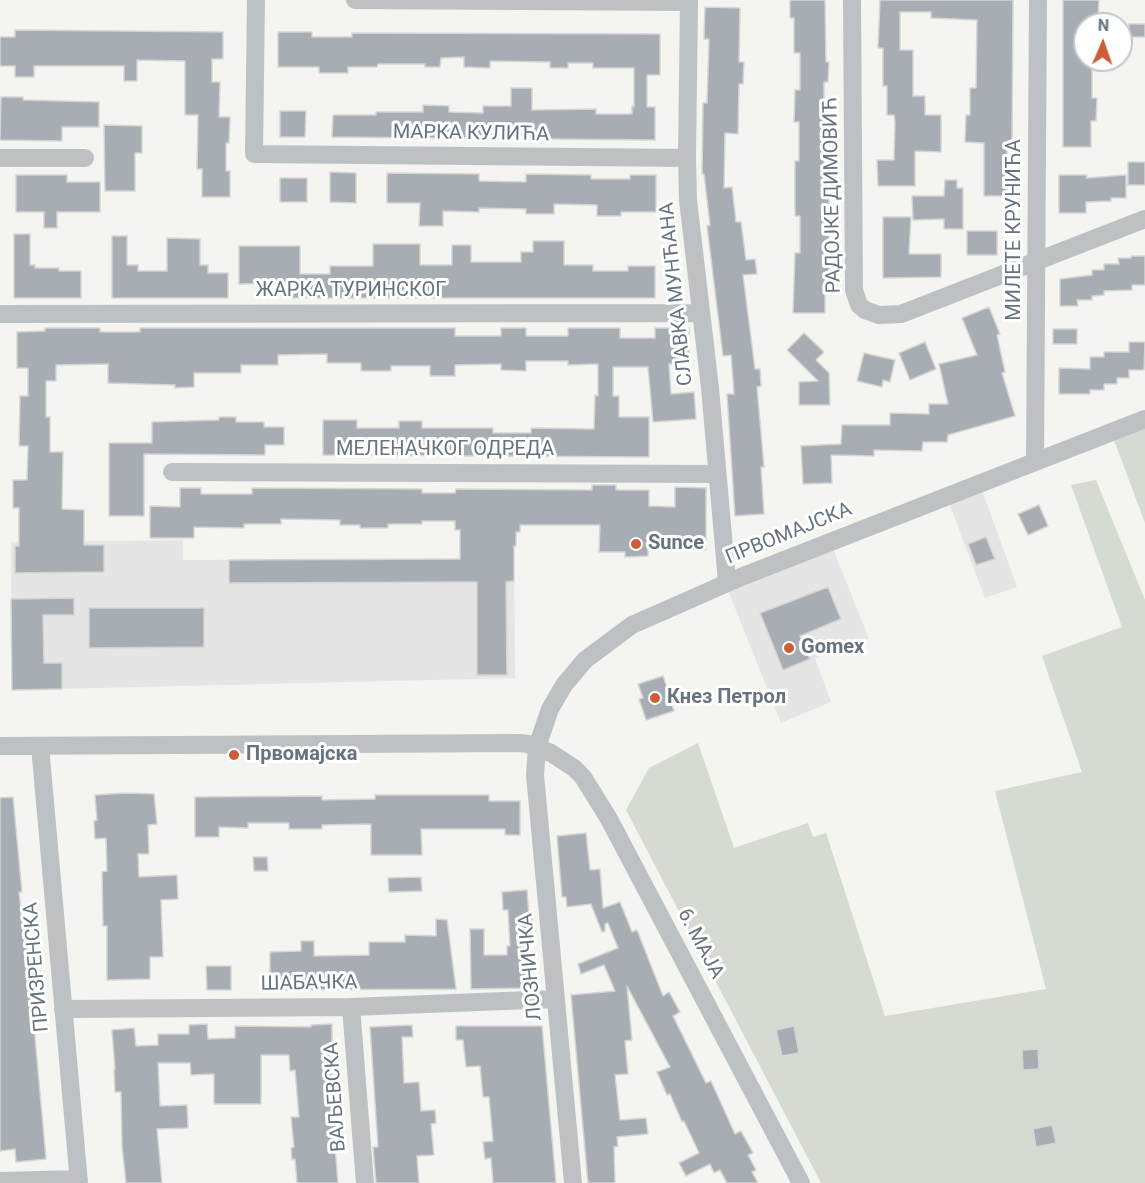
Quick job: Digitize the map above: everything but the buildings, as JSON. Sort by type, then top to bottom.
[{"type":"street","name":"МАРКА КУЛИЋА","points":[[256,0],[255,154],[687,158]]},
{"type":"street","points":[[355,0],[689,1]]},
{"type":"street","name":"РАДОЈКЕ ДИМОВИЋ","points":[[852,0],[854,290],[859,305],[865,310],[879,315],[901,314],[1145,219]]},
{"type":"street","name":"МИЛЕТЕ КРУНИЋА","points":[[1035,461],[1038,0]]},
{"type":"street","name":"СЛАВКА МУНЋАНА","points":[[689,1],[688,200],[710,388],[727,582]]},
{"type":"street","points":[[0,158],[84,158]]},
{"type":"street","name":"ЖАРКА ТУРИНСКОГ","points":[[0,314],[701,313]]},
{"type":"street","name":"ПРВОМАЈСКА","points":[[537,747],[550,709],[564,685],[585,660],[632,625],[727,582],[1145,419]]},
{"type":"street","name":"МЕЛЕНАЧКОГ ОДРЕДА","points":[[172,472],[717,474]]},
{"type":"street","points":[[0,746],[519,743],[537,747]]},
{"type":"street","name":"ПРИЗРЕНСКА","points":[[40,746],[79,1181]]},
{"type":"street","name":"ЛОЗНИЧКА","points":[[537,747],[535,775],[573,1183]]},
{"type":"street","name":"6. МАЈА","points":[[537,747],[574,768],[583,777],[609,819],[801,1183]]},
{"type":"street","name":"ШАБАЧКА","points":[[63,1009],[351,1007],[556,999]]},
{"type":"street","name":"ВАЉЕВСКА","points":[[351,1007],[365,1183]]},
{"type":"street","points":[[0,1180],[79,1181]]},
{"type":"shaded area","points":[[1145,427],[1145,523],[1114,440]]},
{"type":"shaded area","points":[[1096,480],[1145,600],[1145,1183],[821,1183],[626,810],[649,768],[698,743],[734,848],[808,823],[813,837],[826,833],[885,1016],[1046,989],[995,791],[1082,772],[1042,656],[1122,627],[1071,485]]},
{"type":"shaded area","points":[[982,490],[1017,587],[985,598],[949,503]]},
{"type":"shaded area","points":[[183,540],[183,560],[514,558],[515,678],[12,690],[11,542]]},
{"type":"shaded area","points":[[832,546],[869,639],[815,658],[831,702],[781,723],[727,588]]},
{"type":"place","name":"Sunce","points":[[636,544]]},
{"type":"place","name":"Gomex","points":[[789,648]]},
{"type":"place","name":"Кнез Петрол","points":[[655,698]]},
{"type":"place","name":"Првомајска","points":[[234,755]]}]
